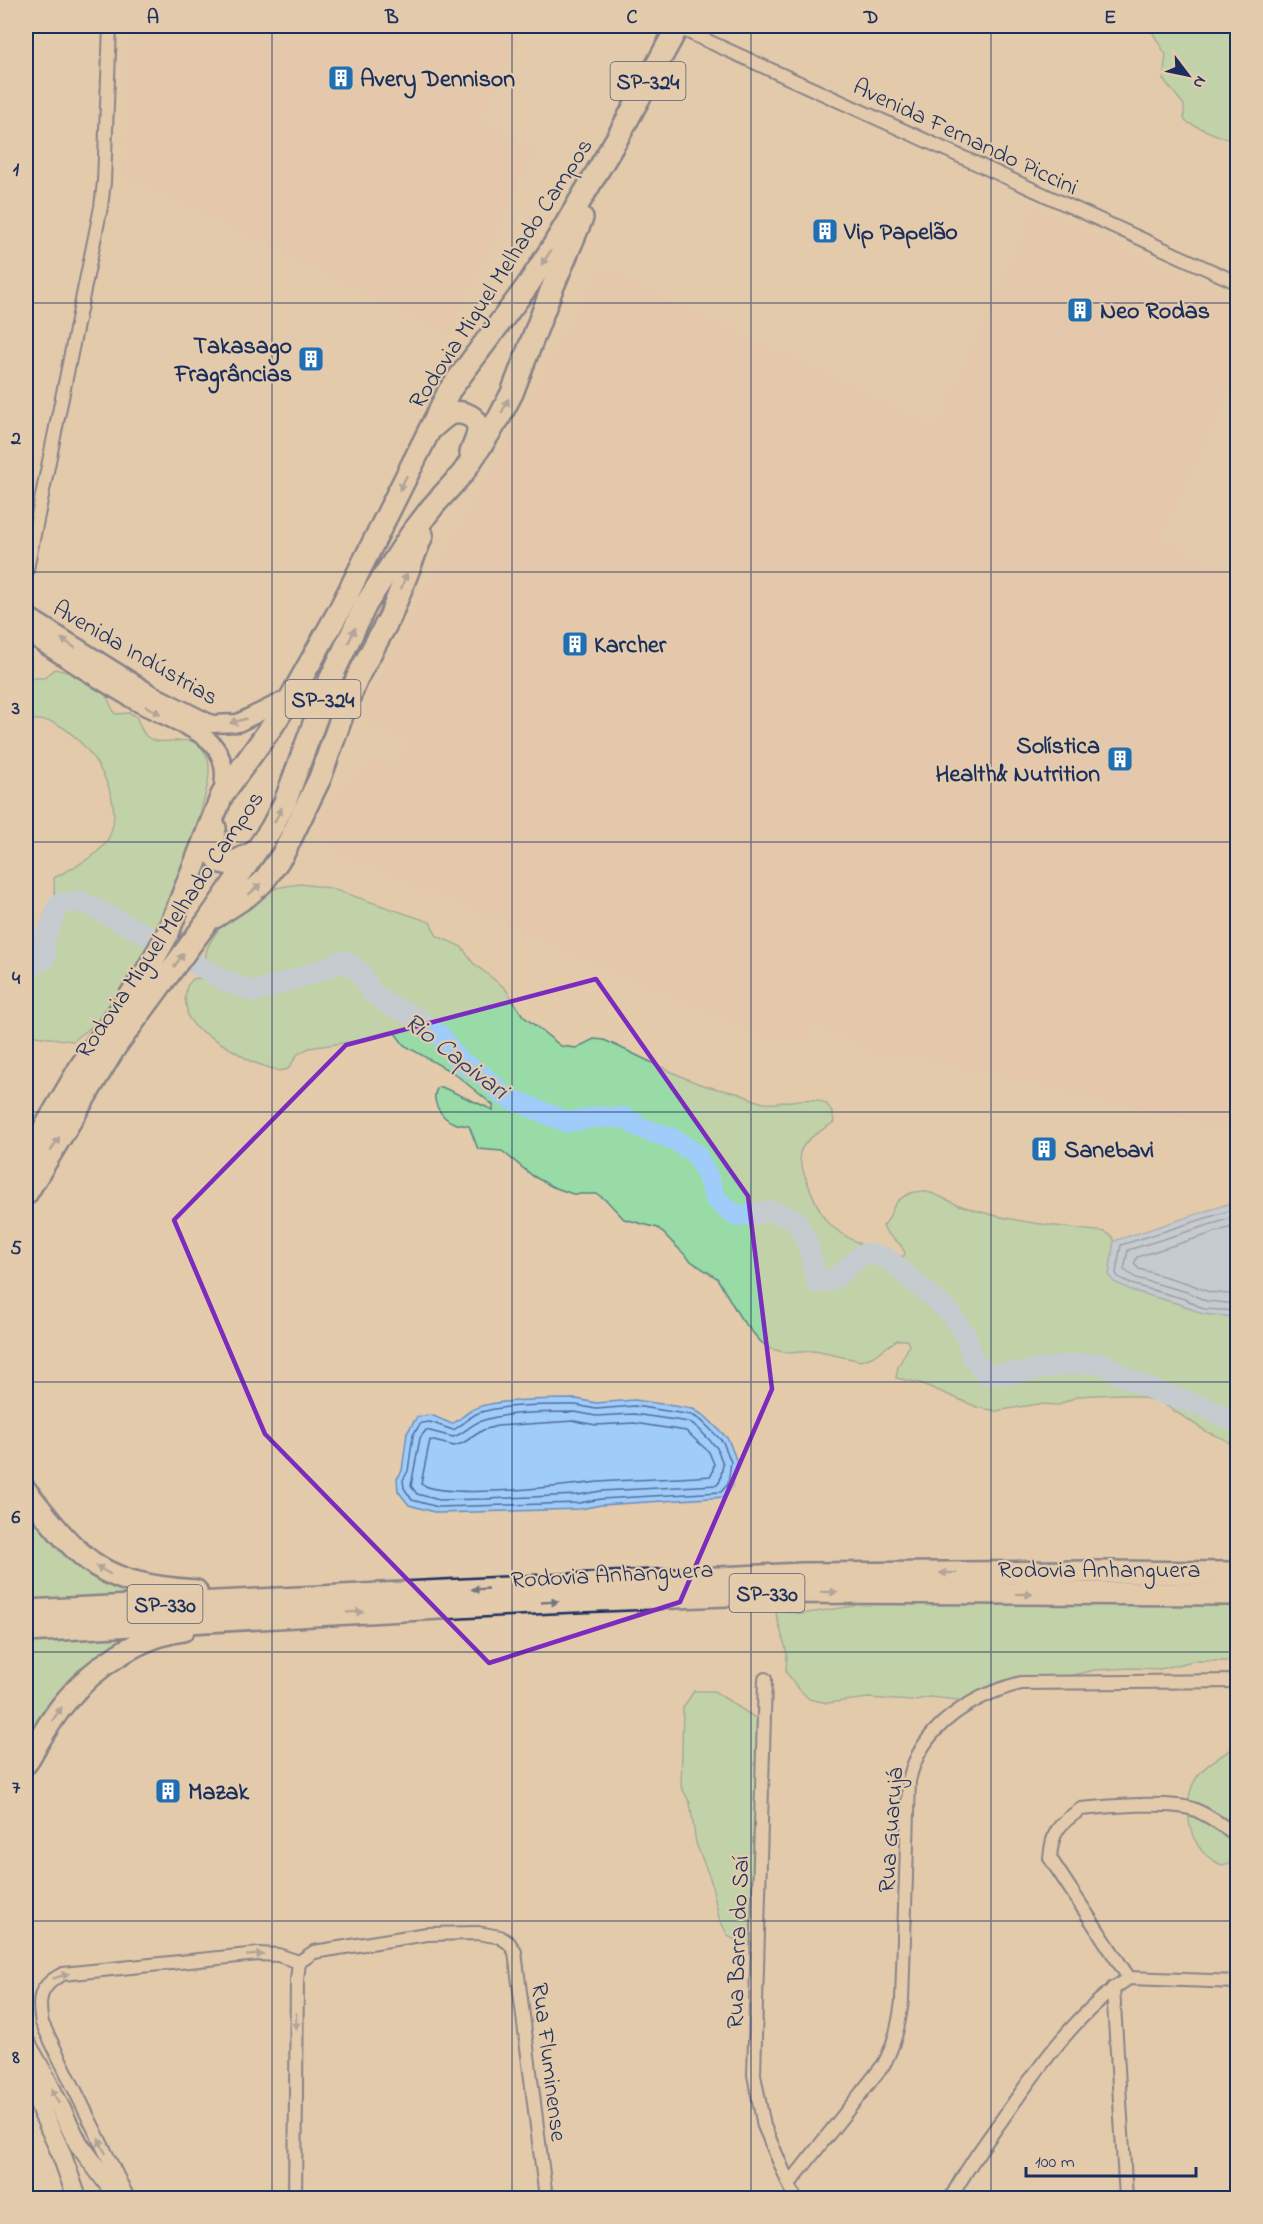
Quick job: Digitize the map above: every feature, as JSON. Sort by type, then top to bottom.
[{"type":"highway","name":"Rodovia Miguel Melhado Campos","points":[[26,1194],[152,981],[167,935],[222,795],[291,697],[340,609],[449,391],[546,257],[619,135],[678,26]]},
{"type":"highway","name":"Rodovia Miguel Melhado Campos","points":[[26,1160],[81,1066],[152,981],[203,928],[256,851],[285,802],[330,680],[366,604],[410,536],[463,473],[487,440],[512,393],[556,280],[619,135]]},
{"type":"highway","points":[[430,430],[451,414],[466,414],[477,422],[478,432],[463,473]]},
{"type":"highway","points":[[203,928],[263,882],[283,854],[320,778],[344,710],[360,674],[390,617],[433,506]]},
{"type":"highway","points":[[222,795],[212,845],[214,855],[221,862],[230,864],[256,851]]},
{"type":"highway","points":[[26,1491],[77,1552],[94,1565],[124,1580],[163,1589],[301,1606]]},
{"type":"highway","name":"Rodovia Anhanguera","points":[[26,1631],[301,1606],[802,1574],[1238,1573]]},
{"type":"highway","name":"Rodovia Anhanguera","points":[[26,1611],[802,1592],[1238,1594]]},
{"type":"highway","points":[[26,1763],[56,1715],[77,1689],[102,1667],[135,1646],[177,1631],[301,1606]]},
{"type":"main road","points":[[26,2043],[78,2143],[119,2199]]},
{"type":"main road","points":[[26,2076],[61,2153],[77,2199]]},
{"type":"street","points":[[26,574],[103,190],[110,26]]},
{"type":"street","name":"Avenida Fernando Piccini","points":[[678,26],[1238,283]]},
{"type":"street","name":"Avenida Indústrias","points":[[26,615],[150,693],[211,724],[237,723],[291,697]]},
{"type":"street","name":"Avenida Indústrias","points":[[26,632],[136,702],[212,743],[221,755],[224,769],[222,795]]},
{"type":"street","name":"Rua Barra do Saí","points":[[765,1678],[754,2075],[764,2126],[795,2199]]},
{"type":"street","name":"Rua Guarujá","points":[[790,2183],[884,2064],[894,2045],[902,2001],[909,1781],[912,1766],[930,1735],[971,1701],[995,1689],[1021,1683],[1238,1681]]},
{"type":"street","points":[[1129,1978],[1050,1858],[1053,1835],[1068,1818],[1081,1809],[1176,1806],[1207,1815],[1238,1836]]},
{"type":"street","name":"Rua Fluminense","points":[[299,1962],[314,1952],[427,1934],[484,1933],[500,1936],[509,1942],[515,1952],[546,2199]]},
{"type":"street","points":[[128,2199],[42,2023],[39,2005],[42,1992],[51,1980],[63,1974],[258,1954],[278,1955],[299,1962],[295,2199]]},
{"type":"street","points":[[951,2199],[961,2178],[1035,2072],[1056,2045],[1113,1988],[1129,1978],[1238,1982]]},
{"type":"street","points":[[1113,1988],[1126,2199]]},
{"type":"highlighted area","points":[[596,979],[748,1196],[772,1389],[680,1602],[489,1663],[265,1434],[174,1220],[346,1045]]},
{"type":"shaded area","points":[[133,26],[526,26],[479,121],[536,148],[448,333],[125,175]]},
{"type":"shaded area","points":[[1036,208],[1237,302],[1237,372],[1159,538],[1237,577],[1237,1132],[932,1058],[882,1055],[814,1022],[805,1044],[774,1039],[340,852],[323,833],[325,812],[342,787],[377,760],[395,768],[410,742],[359,718],[601,268],[937,429]]},
{"type":"green space","points":[[1145,26],[1237,26],[1237,141],[1221,137],[1186,122],[1184,105],[1163,79],[1166,55],[1153,33]]},
{"type":"green space","points":[[26,644],[31,660],[29,676],[31,678],[44,678],[55,669],[78,675],[105,693],[115,714],[130,713],[136,716],[146,736],[154,740],[180,740],[196,743],[203,749],[209,767],[200,814],[164,912],[140,959],[108,1009],[73,1041],[35,1036],[26,1038],[26,942],[43,931],[52,916],[54,878],[94,855],[104,845],[112,830],[114,813],[111,795],[104,777],[95,760],[83,745],[57,724],[26,718]]},
{"type":"green space","points":[[301,884],[330,888],[430,922],[437,936],[462,947],[473,963],[505,988],[523,1016],[561,1046],[576,1048],[594,1039],[604,1040],[697,1083],[737,1093],[764,1103],[806,1099],[825,1103],[831,1110],[834,1122],[805,1143],[800,1153],[802,1167],[816,1201],[829,1224],[844,1235],[875,1251],[904,1256],[902,1248],[883,1226],[898,1201],[917,1192],[930,1193],[995,1216],[1105,1232],[1112,1236],[1114,1241],[1109,1276],[1131,1290],[1183,1305],[1203,1314],[1237,1317],[1237,1448],[1159,1401],[1122,1394],[1078,1396],[1059,1405],[1038,1404],[996,1411],[977,1407],[920,1383],[896,1378],[898,1367],[909,1346],[907,1340],[897,1340],[872,1357],[861,1361],[815,1351],[788,1353],[771,1349],[761,1342],[741,1319],[717,1278],[692,1262],[658,1228],[624,1219],[597,1194],[573,1194],[553,1187],[533,1176],[502,1151],[478,1149],[469,1126],[449,1121],[441,1113],[436,1103],[436,1092],[438,1087],[442,1087],[493,1110],[493,1105],[455,1074],[404,1045],[395,1033],[388,1032],[363,1040],[309,1048],[298,1054],[288,1069],[279,1071],[252,1062],[196,1028],[188,1017],[185,998],[187,986],[193,979],[199,978],[224,983],[210,968],[206,954],[209,944],[223,924],[250,898],[273,889]]},
{"type":"green space","points":[[26,1501],[125,1588],[126,1595],[26,1600]]},
{"type":"green space","points":[[1237,1591],[1237,1661],[1193,1661],[1160,1669],[1095,1670],[1053,1680],[1023,1682],[967,1701],[930,1697],[911,1701],[869,1698],[827,1703],[809,1699],[786,1672],[787,1653],[776,1614],[778,1610],[801,1614],[854,1606],[860,1601]]},
{"type":"green space","points":[[144,1633],[26,1751],[28,1717],[26,1642]]},
{"type":"green space","points":[[694,1691],[714,1691],[763,1723],[763,1943],[745,1946],[728,1936],[719,1918],[711,1881],[696,1843],[690,1803],[681,1786],[683,1708]]},
{"type":"green space","points":[[1237,1746],[1237,1862],[1221,1865],[1202,1851],[1192,1834],[1188,1805],[1193,1785],[1201,1772]]},
{"type":"water","points":[[1237,1201],[1237,1317],[1203,1314],[1183,1305],[1131,1290],[1114,1282],[1109,1276],[1114,1241]]},
{"type":"water","points":[[577,1399],[596,1403],[635,1400],[693,1409],[706,1417],[728,1439],[737,1462],[733,1486],[725,1497],[601,1505],[580,1509],[438,1513],[409,1505],[398,1491],[397,1479],[402,1471],[407,1433],[417,1417],[431,1415],[452,1424],[481,1406],[523,1400]]},
{"type":"waterway","name":"Rio Capivari","points":[[26,968],[45,959],[45,938],[59,904],[80,901],[143,933],[227,982],[255,992],[316,972],[344,960],[360,972],[371,991],[389,1005],[410,1014],[440,1035],[457,1059],[482,1075],[504,1096],[567,1122],[598,1117],[625,1118],[639,1127],[673,1139],[696,1154],[716,1199],[736,1216],[772,1211],[796,1220],[808,1244],[817,1283],[833,1280],[864,1253],[887,1258],[950,1313],[965,1334],[972,1357],[986,1374],[1016,1373],[1072,1364],[1103,1363],[1124,1377],[1160,1393],[1202,1406],[1238,1423]]},
{"type":"place","name":"Avery Dennison","points":[[341,78]]},
{"type":"place","name":"Vip Papelão","points":[[825,231]]},
{"type":"place","name":"Neo Rodas","points":[[1080,310]]},
{"type":"place","name":"Takasago Fragrâncias","points":[[311,359]]},
{"type":"place","name":"Karcher","points":[[575,644]]},
{"type":"place","name":"Solística Health& Nutrition","points":[[1120,759]]},
{"type":"place","name":"Sanebavi","points":[[1044,1149]]},
{"type":"place","name":"Mazak","points":[[168,1791]]}]
